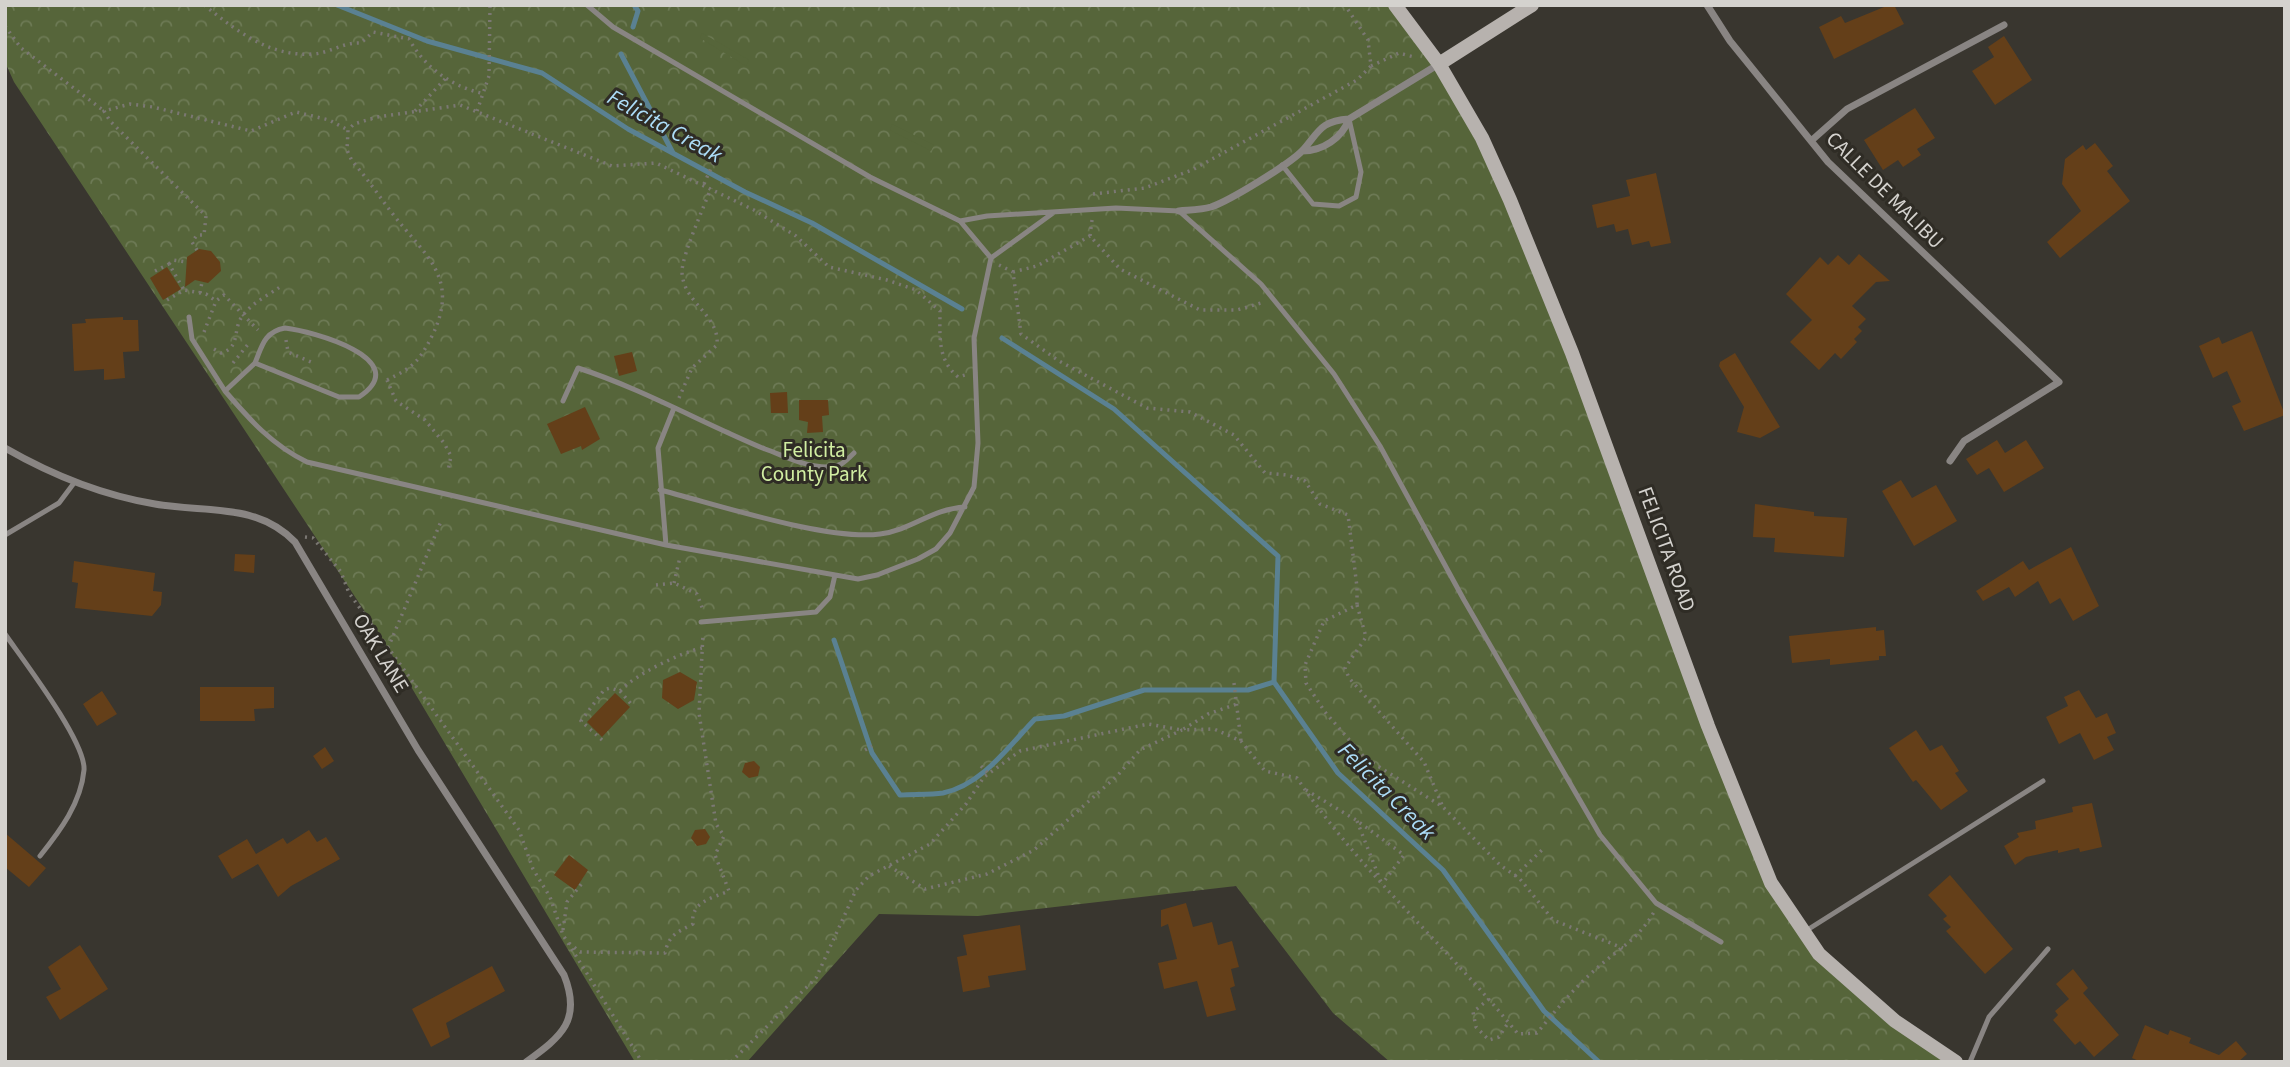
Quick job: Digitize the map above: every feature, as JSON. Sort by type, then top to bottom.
[{"type":"main road","name":"FELICITA ROAD","points":[[1395,5],[1438,64],[1482,138],[1510,200],[1572,353],[1708,726],[1771,883],[1819,954],[1895,1021],[1955,1062]]},
{"type":"main road","points":[[1438,64],[1532,5]]},
{"type":"street","name":"CALLE DE MALIBU","points":[[1707,5],[1730,41],[1828,162],[2059,382],[1964,441],[1950,461]]},
{"type":"street","points":[[1811,141],[1847,108],[2004,25]]},
{"type":"street","points":[[1179,211],[1212,206],[1303,151],[1311,136],[1324,126],[1349,118],[1438,64]]},
{"type":"street","points":[[1303,151],[1315,151],[1335,140],[1346,128],[1349,118]]},
{"type":"street","name":"OAK LANE","points":[[5,448],[74,483],[155,505],[252,514],[279,526],[293,540],[418,750],[564,975],[572,995],[568,1026],[550,1045],[526,1062]]},
{"type":"lane","points":[[587,5],[613,27],[870,177],[960,221],[990,259]]},
{"type":"lane","points":[[1282,165],[1313,204],[1339,206],[1356,197],[1361,172],[1349,118]]},
{"type":"lane","points":[[960,221],[987,216],[1116,208],[1179,211],[1269,294],[1334,374],[1380,446],[1464,600],[1592,823],[1658,905],[1721,942]]},
{"type":"lane","points":[[189,317],[192,339],[225,391],[261,432],[278,446],[307,462],[666,545],[858,579],[918,559],[936,548],[950,533],[965,508],[977,465],[974,374],[979,305],[990,259],[1053,213]]},
{"type":"lane","points":[[225,391],[255,363],[269,334],[276,330],[294,329],[367,356],[375,370],[374,380],[366,392],[349,399],[275,374],[255,363]]},
{"type":"lane","points":[[563,401],[578,368],[615,379],[674,408],[805,464],[830,468],[843,464],[854,453]]},
{"type":"lane","points":[[666,545],[657,447],[674,408]]},
{"type":"lane","points":[[5,535],[60,503],[74,483]]},
{"type":"lane","points":[[660,490],[802,526],[859,535],[897,530],[945,509],[965,508]]},
{"type":"lane","points":[[704,622],[816,612],[830,597],[835,575]]},
{"type":"lane","points":[[5,634],[70,730],[84,767],[78,795],[61,830],[40,856]]},
{"type":"lane","points":[[1804,932],[2043,780]]},
{"type":"lane","points":[[1970,1062],[1989,1017],[2048,949]]},
{"type":"path","points":[[204,5],[251,41],[298,55],[317,54],[347,42],[361,43],[373,32],[409,39],[420,59],[446,78],[485,94]]},
{"type":"path","points":[[477,111],[489,76],[490,5]]},
{"type":"path","points":[[1345,5],[1368,40],[1371,66]]},
{"type":"path","points":[[5,26],[21,48],[104,111],[110,121],[206,216],[204,235],[197,235],[192,242],[197,250]]},
{"type":"path","points":[[1093,194],[1145,188],[1192,170],[1325,99],[1357,80],[1371,66],[1399,52],[1438,64]]},
{"type":"path","points":[[415,111],[446,78]]},
{"type":"path","points":[[104,111],[130,104],[153,107],[251,131],[296,112],[329,120],[348,130]]},
{"type":"path","points":[[374,380],[387,380],[419,362],[437,325],[442,305],[440,280],[428,254],[352,161],[347,150],[348,130],[354,124],[377,117],[460,105],[612,166],[656,163],[705,182],[796,236],[829,267],[887,280],[916,290],[940,311],[940,348],[947,367],[958,377],[974,374]]},
{"type":"path","points":[[705,182],[715,159]]},
{"type":"path","points":[[674,408],[692,368],[717,345],[718,333],[690,293],[682,273],[711,188]]},
{"type":"path","points":[[1092,219],[1090,236],[1120,269],[1200,310],[1237,310],[1260,304],[1269,294]]},
{"type":"path","points":[[990,259],[1013,272],[1037,266],[1090,236]]},
{"type":"path","points":[[155,271],[173,260],[187,262]]},
{"type":"path","points":[[169,264],[184,290]]},
{"type":"path","points":[[1013,272],[1021,334],[1059,361],[1147,408],[1190,412],[1234,435],[1265,473],[1287,475],[1305,481],[1320,504],[1348,514],[1357,605],[1366,637],[1345,667],[1349,678],[1424,762],[1443,807]]},
{"type":"path","points":[[200,293],[202,282]]},
{"type":"path","points":[[211,348],[221,353],[233,347],[243,314],[280,287]]},
{"type":"path","points":[[167,300],[184,290],[200,293],[216,301]]},
{"type":"path","points":[[205,340],[206,324],[220,296],[228,296],[259,332]]},
{"type":"path","points":[[286,338],[288,352],[311,362]]},
{"type":"path","points":[[387,380],[396,401],[425,420],[444,443],[451,456],[448,471]]},
{"type":"path","points":[[388,648],[442,519]]},
{"type":"path","points":[[293,540],[313,538],[322,553],[341,572],[349,593],[519,830],[533,869],[550,897],[557,921],[576,957],[642,1062]]},
{"type":"path","points":[[674,583],[682,547]]},
{"type":"path","points":[[557,921],[562,926],[568,942],[580,952],[665,953],[668,939],[674,933],[694,924],[692,914],[695,908],[729,891],[715,855],[724,836],[716,824],[699,713],[704,622],[697,594],[674,583],[656,585]]},
{"type":"path","points":[[1357,605],[1324,621],[1305,665],[1306,683],[1325,712],[1365,758],[1443,807],[1500,865],[1515,876],[1553,920],[1623,948]]},
{"type":"path","points":[[620,691],[635,678],[661,667],[682,652],[702,648]]},
{"type":"path","points":[[1234,683],[1241,741]]},
{"type":"path","points":[[601,740],[581,721],[604,690],[610,688],[620,691],[632,705]]},
{"type":"path","points":[[889,866],[925,890],[987,874],[1034,850],[1117,776],[1140,750],[1208,714],[1237,704]]},
{"type":"path","points":[[731,1062],[816,978],[856,890],[869,876],[930,845],[989,774],[1020,751],[1148,724],[1182,730],[1214,729],[1241,741],[1265,771],[1297,778],[1350,851],[1489,999],[1518,1034],[1537,1033],[1598,967],[1641,934],[1658,905]]},
{"type":"path","points":[[865,750],[872,746]]},
{"type":"path","points":[[981,766],[989,774]]},
{"type":"path","points":[[1304,789],[1356,820],[1404,855],[1381,884]]},
{"type":"path","points":[[1356,820],[1381,884]]},
{"type":"path","points":[[1515,876],[1543,849]]},
{"type":"path","points":[[562,926],[567,902],[583,882]]},
{"type":"path","points":[[1489,999],[1473,1012],[1476,1027],[1489,1040],[1499,1037],[1508,1023]]},
{"type":"green space","name":"Felicita County Park","points":[[5,5],[1395,5],[1482,138],[1771,883],[1819,954],[1956,1062],[1390,1062],[1333,1013],[1236,886],[978,916],[879,914],[747,1062],[635,1062],[379,633],[14,82],[5,62]]},
{"type":"green space","points":[[702,33],[749,60],[746,66],[700,38]]},
{"type":"green space","points":[[892,124],[934,145],[931,151],[890,130]]},
{"type":"building","points":[[1894,5],[1904,24],[1834,59],[1819,27],[1841,16],[1845,23]]},
{"type":"building","points":[[2004,36],[2032,80],[1995,105],[1972,71],[1994,57],[1988,47]]},
{"type":"building","points":[[1915,108],[1935,138],[1917,149],[1921,155],[1903,167],[1898,160],[1883,170],[1864,140]]},
{"type":"building","points":[[2095,143],[2113,166],[2107,171],[2130,201],[2060,258],[2047,242],[2081,211],[2062,184],[2065,159],[2083,145],[2086,150]]},
{"type":"building","points":[[1656,173],[1671,243],[1651,247],[1649,241],[1632,245],[1628,229],[1616,232],[1614,224],[1597,228],[1592,205],[1630,196],[1626,180]]},
{"type":"building","points":[[199,249],[211,251],[220,262],[221,271],[208,283],[195,280],[185,287],[187,257]]},
{"type":"building","points":[[1859,254],[1890,281],[1876,282],[1852,306],[1866,319],[1858,327],[1862,331],[1854,339],[1857,342],[1841,359],[1835,353],[1819,370],[1790,342],[1812,320],[1786,294],[1820,257],[1828,265],[1838,255],[1849,265]]},
{"type":"building","points":[[167,267],[181,289],[163,300],[150,278]]},
{"type":"building","points":[[123,317],[123,320],[138,320],[139,351],[123,352],[125,378],[104,380],[104,369],[74,371],[72,324],[86,323],[85,319]]},
{"type":"building","points":[[2252,331],[2285,415],[2244,431],[2232,406],[2241,402],[2227,371],[2213,378],[2199,346],[2219,337],[2222,344]]},
{"type":"building","points":[[632,352],[637,371],[619,376],[614,356]]},
{"type":"building","points":[[1735,353],[1780,427],[1760,438],[1737,432],[1744,407],[1719,366],[1720,362]]},
{"type":"building","points":[[787,392],[788,413],[771,413],[770,393]]},
{"type":"building","points":[[799,400],[828,400],[829,415],[822,416],[823,432],[807,433],[808,422],[799,420]]},
{"type":"building","points":[[585,407],[600,439],[582,450],[581,446],[561,454],[547,424]]},
{"type":"building","points":[[1997,440],[2005,453],[2026,440],[2044,468],[2004,492],[1989,468],[1977,475],[1966,459]]},
{"type":"building","points":[[1901,480],[1912,498],[1936,485],[1957,521],[1914,546],[1882,491]]},
{"type":"building","points":[[1755,504],[1814,512],[1814,516],[1847,518],[1844,557],[1774,552],[1775,538],[1753,537]]},
{"type":"building","points":[[2071,547],[2099,606],[2073,621],[2060,598],[2050,604],[2038,581],[2015,597],[2009,587],[1983,601],[1976,591],[2023,561],[2029,570]]},
{"type":"building","points":[[235,554],[255,555],[254,573],[234,571]]},
{"type":"building","points":[[74,561],[155,573],[153,591],[162,592],[161,605],[152,616],[75,608],[78,583],[72,582]]},
{"type":"building","points":[[1876,627],[1876,631],[1884,630],[1886,656],[1879,656],[1879,660],[1830,665],[1830,659],[1792,663],[1789,636]]},
{"type":"building","points":[[680,672],[697,682],[694,700],[678,709],[662,698],[663,680]]},
{"type":"building","points":[[200,687],[274,687],[274,708],[254,709],[255,721],[200,721]]},
{"type":"building","points":[[2079,690],[2096,718],[2107,713],[2116,733],[2107,737],[2114,750],[2094,760],[2080,733],[2059,744],[2046,717],[2068,706],[2064,697]]},
{"type":"building","points":[[102,691],[117,714],[97,726],[83,704]]},
{"type":"building","points":[[615,693],[630,707],[602,737],[587,722]]},
{"type":"building","points":[[1916,730],[1930,751],[1942,745],[1959,771],[1955,773],[1968,791],[1941,810],[1916,780],[1913,782],[1889,748]]},
{"type":"building","points":[[325,747],[334,761],[322,769],[313,756]]},
{"type":"building","points":[[754,761],[760,767],[758,776],[749,778],[742,772],[745,763]]},
{"type":"building","points":[[2092,803],[2102,847],[2080,852],[2079,848],[2058,853],[2058,850],[2026,857],[2015,865],[2004,846],[2019,837],[2017,833],[2036,829],[2035,821],[2073,812],[2072,807]]},
{"type":"building","points":[[705,829],[710,837],[706,844],[697,846],[691,838],[695,830]]},
{"type":"building","points":[[309,830],[317,842],[326,837],[340,859],[291,886],[278,897],[258,864],[232,879],[218,856],[247,839],[256,854],[283,838],[287,844]]},
{"type":"building","points":[[5,833],[46,868],[29,887],[5,867]]},
{"type":"building","points":[[569,855],[588,870],[575,890],[554,875]]},
{"type":"building","points":[[1950,875],[2013,949],[1985,974],[1946,931],[1951,927],[1943,919],[1947,916],[1928,895]]},
{"type":"building","points":[[1186,903],[1193,927],[1212,922],[1218,945],[1232,941],[1239,967],[1231,969],[1235,986],[1230,988],[1236,1010],[1207,1017],[1197,981],[1164,989],[1158,963],[1177,959],[1168,924],[1161,927],[1161,910]]},
{"type":"building","points":[[1020,925],[1026,970],[988,976],[990,987],[963,992],[957,957],[967,955],[963,935]]},
{"type":"building","points":[[80,945],[108,989],[60,1020],[46,997],[61,989],[48,967]]},
{"type":"building","points":[[492,966],[505,991],[446,1023],[450,1037],[431,1047],[412,1009]]},
{"type":"building","points":[[2073,969],[2088,988],[2083,993],[2119,1035],[2094,1057],[2080,1041],[2075,1045],[2053,1020],[2058,1015],[2055,1011],[2069,999],[2056,984]]},
{"type":"building","points":[[2145,1025],[2168,1035],[2170,1030],[2191,1038],[2189,1043],[2219,1055],[2236,1041],[2247,1054],[2238,1062],[2141,1062],[2132,1058]]},
{"type":"waterway","name":"Felicita Creak","points":[[337,5],[427,41],[542,73],[628,129],[745,192],[812,223],[962,309]]},
{"type":"waterway","points":[[633,27],[638,11],[634,5]]},
{"type":"waterway","points":[[621,54],[673,153]]},
{"type":"waterway","name":"Felicita Creak","points":[[1002,338],[1114,409],[1278,556],[1274,682],[1338,773],[1443,870],[1544,1011],[1599,1062]]},
{"type":"waterway","points":[[834,640],[872,753],[900,795],[943,793],[970,782],[994,763],[1035,719],[1064,716],[1144,690],[1248,690],[1274,682]]}]
